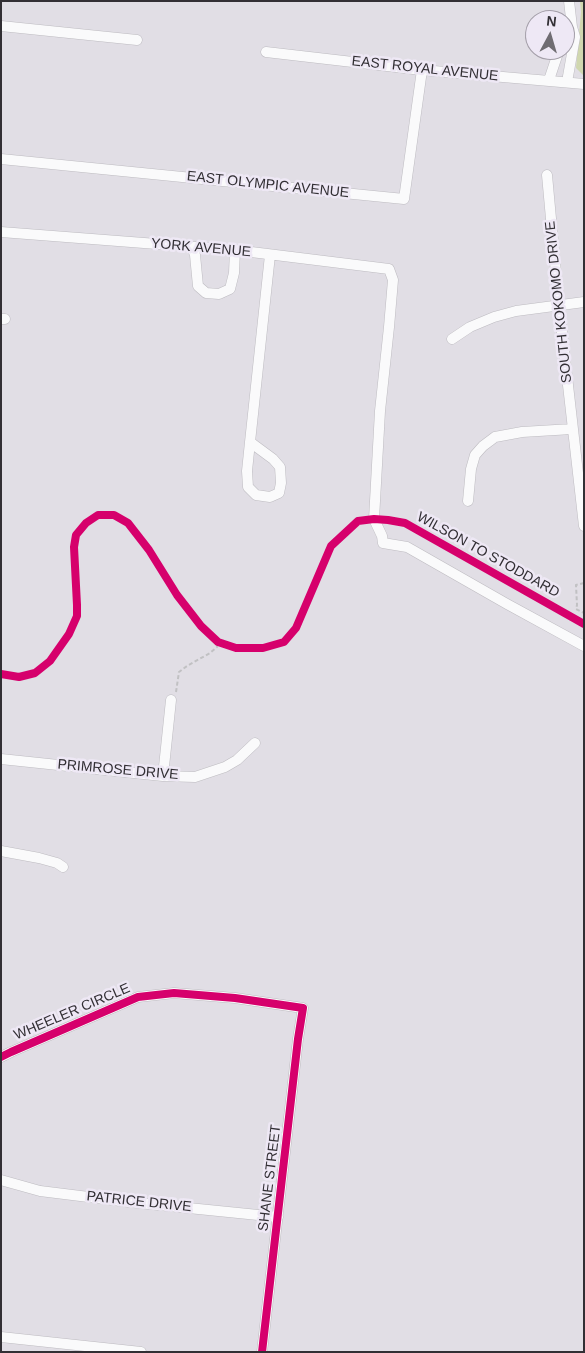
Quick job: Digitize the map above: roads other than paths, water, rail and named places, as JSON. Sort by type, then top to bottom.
[{"type":"street","points":[[1,26],[138,40]]},
{"type":"street","name":"EAST ROYAL AVENUE","points":[[266,52],[422,70],[584,84]]},
{"type":"street","points":[[549,80],[556,60]]},
{"type":"street","points":[[567,82],[571,60]]},
{"type":"street","name":"EAST OLYMPIC AVENUE","points":[[1,159],[404,200],[422,70]]},
{"type":"street","name":"SOUTH KOKOMO DRIVE","points":[[548,174],[559,306],[584,526]]},
{"type":"street","name":"YORK AVENUE","points":[[1,232],[235,250],[389,269],[393,280],[380,411],[374,519],[382,536],[382,544],[408,547],[584,646]]},
{"type":"street","points":[[192,247],[196,255],[198,286],[206,293],[219,294],[230,289],[234,274],[235,250]]},
{"type":"street","points":[[250,442],[273,459],[280,468],[279,493],[270,497],[256,495],[248,487],[247,471],[250,442],[270,254]]},
{"type":"street","points":[[452,339],[470,327],[494,317],[516,311],[584,302]]},
{"type":"street","points":[[468,501],[471,468],[475,455],[495,437],[522,432],[572,429]]},
{"type":"street","points":[[163,776],[171,700]]},
{"type":"street","name":"PRIMROSE DRIVE","points":[[1,758],[163,776],[195,777],[225,767],[237,760],[256,743]]},
{"type":"street","points":[[1,851],[39,858],[64,867]]},
{"type":"street","name":"WHEELER CIRCLE","points":[[1,1057],[138,997],[174,993],[235,998],[303,1008]]},
{"type":"street","name":"SHANE STREET","points":[[262,1352],[303,1008]]},
{"type":"street","name":"PATRICE DRIVE","points":[[1,1180],[40,1191],[278,1217]]},
{"type":"street","points":[[1,1337],[140,1352]]}]
